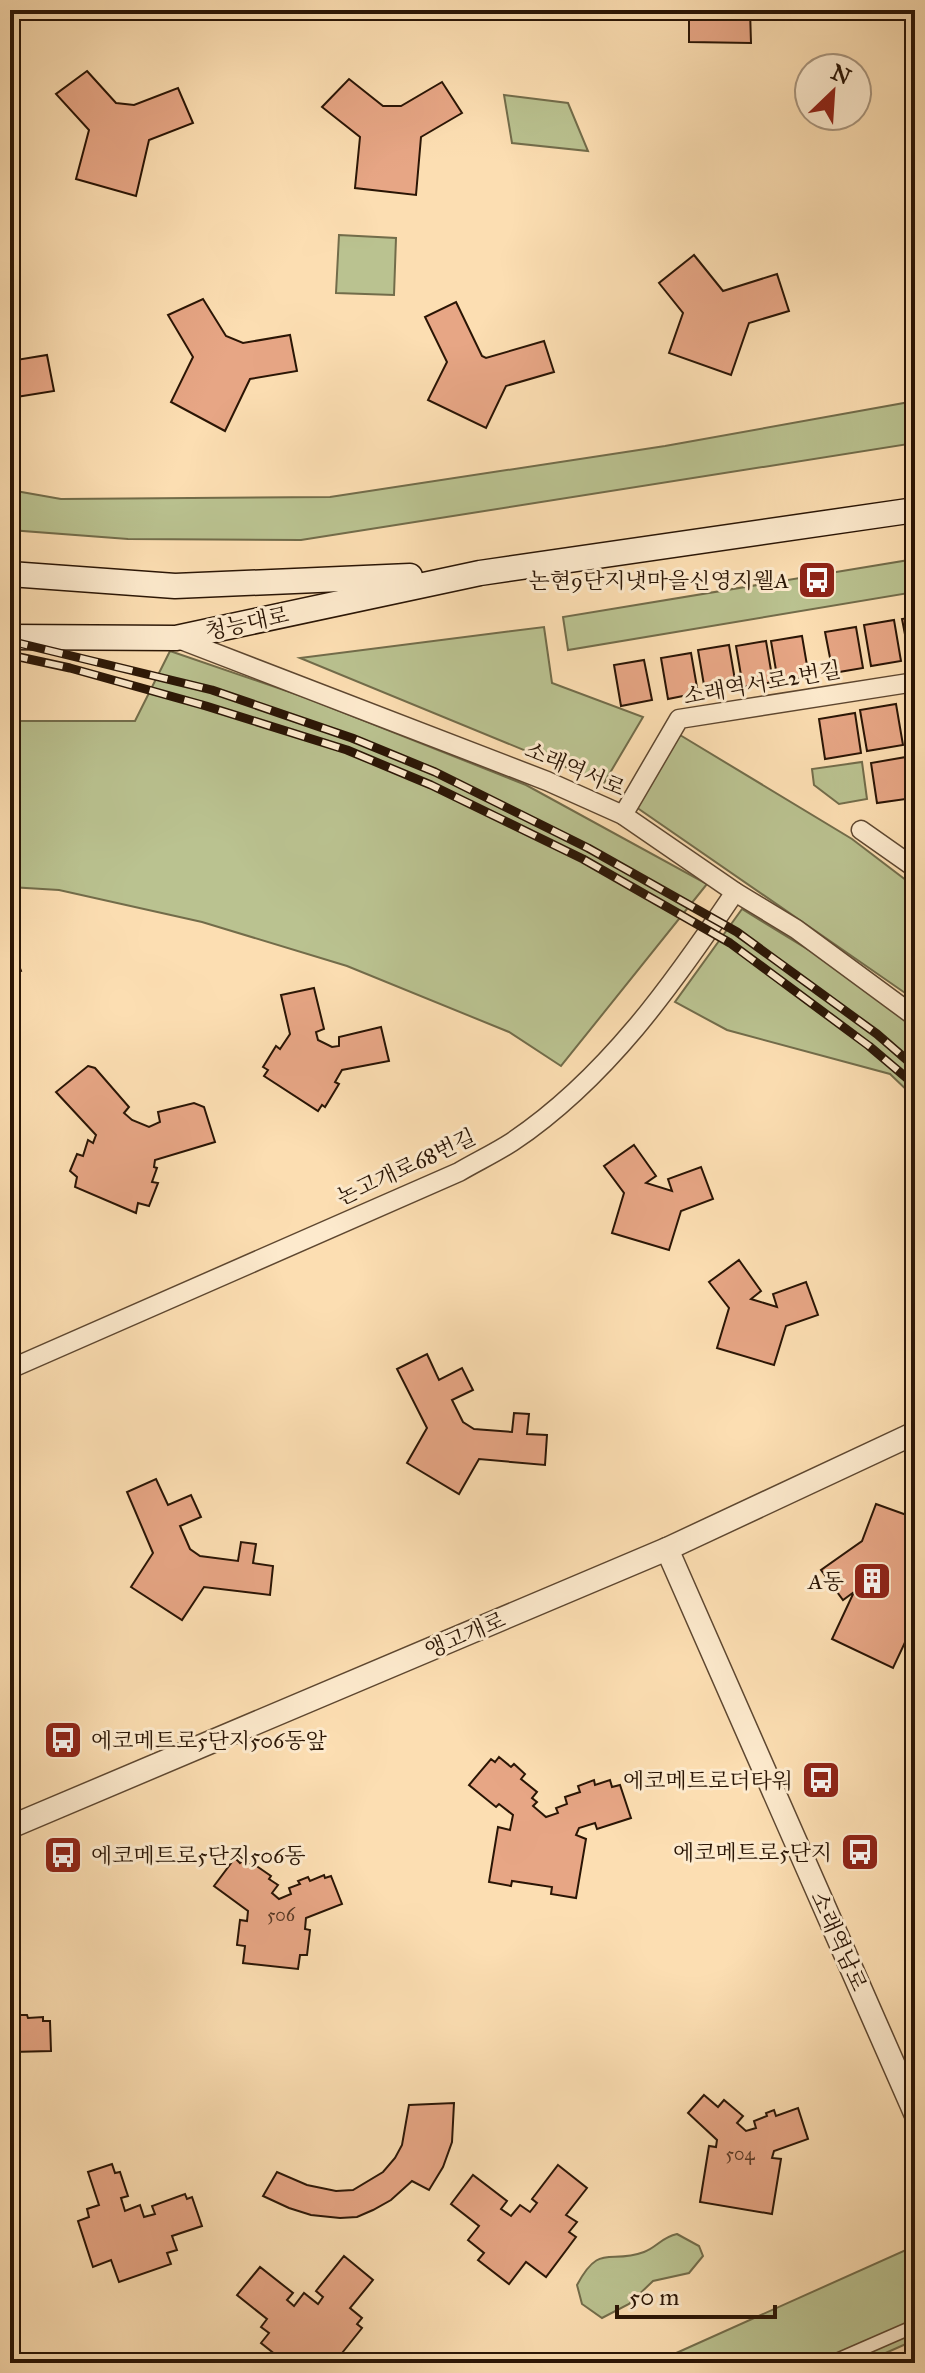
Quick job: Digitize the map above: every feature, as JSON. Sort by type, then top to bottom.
[{"type":"main road","name":"청능대로","points":[[10,637],[176,638],[480,573],[915,510]]},
{"type":"main road","name":"청능대로","points":[[10,574],[175,586],[480,573]]},
{"type":"street","name":"소래역서로","points":[[176,638],[547,781],[623,815],[735,892],[796,929],[910,1013],[915,1007]]},
{"type":"street","name":"소래역서로2번길","points":[[623,815],[679,719],[915,682]]},
{"type":"street","points":[[861,830],[915,868]]},
{"type":"street","name":"논고개로68번길","points":[[10,1369],[459,1172],[512,1142],[566,1100],[619,1047],[664,993],[735,892]]},
{"type":"street","name":"앵고개로","points":[[10,1827],[667,1549],[915,1433]]},
{"type":"street","name":"소래역남로","points":[[667,1549],[915,2113]]},
{"type":"street","points":[[830,2363],[915,2326]]},
{"type":"green space","points":[[504,95],[568,103],[588,151],[512,143]]},
{"type":"green space","points":[[339,235],[396,238],[394,295],[336,293]]},
{"type":"green space","points":[[915,401],[915,443],[301,540],[128,539],[10,530],[10,490],[61,499],[330,497],[665,446]]},
{"type":"green space","points":[[915,559],[915,592],[568,650],[563,617]]},
{"type":"green space","points":[[544,627],[552,683],[643,717],[604,783],[300,658]]},
{"type":"green space","points":[[170,651],[307,698],[526,785],[707,884],[561,1066],[509,1032],[347,966],[202,922],[59,890],[10,887],[10,721],[135,721]]},
{"type":"green space","points":[[680,735],[852,839],[915,887],[915,986],[908,995],[636,807]]},
{"type":"green space","points":[[862,762],[867,799],[839,804],[814,785],[812,769]]},
{"type":"green space","points":[[742,909],[915,1015],[915,1098],[890,1074],[727,1030],[675,1002]]},
{"type":"green space","points":[[677,2234],[699,2246],[703,2256],[689,2273],[653,2281],[629,2304],[602,2318],[582,2304],[577,2285],[592,2264],[606,2257],[644,2252]]},
{"type":"green space","points":[[908,2249],[915,2263],[915,2340],[863,2363],[654,2363]]},
{"type":"building","points":[[689,10],[750,10],[751,43],[689,42]]},
{"type":"building","points":[[87,71],[116,103],[134,105],[178,88],[193,123],[149,140],[136,196],[76,179],[89,130],[56,94]]},
{"type":"building","points":[[349,79],[383,106],[401,106],[442,82],[462,113],[421,137],[416,195],[355,188],[360,137],[322,107]]},
{"type":"building","points":[[694,255],[723,291],[777,274],[789,311],[749,323],[731,375],[669,353],[683,313],[659,283]]},
{"type":"building","points":[[203,299],[226,336],[243,343],[290,335],[297,371],[250,379],[225,431],[171,402],[193,357],[168,315]]},
{"type":"building","points":[[456,302],[482,356],[486,358],[544,341],[554,372],[506,386],[486,428],[428,400],[447,362],[425,317]]},
{"type":"building","points":[[47,355],[54,391],[10,398],[10,361]]},
{"type":"building","points":[[915,617],[915,659],[910,660],[902,619]]},
{"type":"building","points":[[894,620],[901,661],[871,666],[864,625]]},
{"type":"building","points":[[856,627],[863,668],[833,673],[825,632]]},
{"type":"building","points":[[802,636],[809,677],[778,682],[771,641]]},
{"type":"building","points":[[766,641],[773,682],[743,687],[736,646]]},
{"type":"building","points":[[729,645],[736,686],[705,691],[698,650]]},
{"type":"building","points":[[691,653],[698,693],[668,699],[661,658]]},
{"type":"building","points":[[644,660],[652,700],[621,706],[614,665]]},
{"type":"building","points":[[915,701],[915,742],[913,743],[906,702]]},
{"type":"building","points":[[896,704],[903,745],[867,751],[860,710]]},
{"type":"building","points":[[855,713],[861,753],[825,759],[819,719]]},
{"type":"building","points":[[906,757],[913,798],[877,803],[871,763]]},
{"type":"building","points":[[10,943],[21,971],[10,975]]},
{"type":"building","points":[[314,988],[324,1029],[316,1032],[318,1040],[332,1047],[339,1046],[339,1037],[381,1027],[389,1061],[342,1070],[335,1082],[339,1084],[325,1107],[322,1105],[318,1111],[264,1076],[268,1070],[263,1067],[276,1046],[280,1049],[290,1034],[281,995]]},
{"type":"building","points":[[88,1066],[95,1068],[129,1107],[124,1113],[149,1127],[160,1122],[158,1112],[194,1103],[204,1107],[215,1142],[155,1160],[154,1167],[157,1168],[152,1182],[158,1183],[149,1206],[138,1203],[136,1213],[75,1187],[77,1177],[70,1171],[77,1154],[83,1156],[88,1140],[93,1143],[96,1135],[56,1092]]},
{"type":"building","points":[[634,1145],[656,1176],[646,1183],[672,1191],[668,1179],[701,1167],[713,1199],[681,1211],[669,1250],[612,1233],[624,1193],[604,1166]]},
{"type":"building","points":[[739,1260],[761,1291],[751,1299],[777,1307],[773,1294],[806,1282],[818,1315],[786,1326],[774,1365],[717,1348],[729,1308],[709,1282]]},
{"type":"building","points":[[427,1354],[439,1380],[462,1368],[473,1390],[452,1400],[463,1422],[474,1429],[512,1432],[514,1413],[529,1414],[527,1434],[547,1435],[545,1465],[479,1459],[459,1494],[407,1463],[427,1428],[397,1369]]},
{"type":"building","points":[[156,1479],[168,1505],[191,1495],[201,1517],[180,1526],[190,1549],[200,1556],[238,1561],[241,1542],[256,1544],[253,1563],[273,1566],[270,1595],[204,1587],[182,1620],[131,1587],[153,1553],[127,1492]]},
{"type":"building","name":"A동","points":[[876,1504],[915,1518],[915,1621],[893,1668],[832,1639],[854,1592],[843,1600],[821,1570],[862,1541]]},
{"type":"building","points":[[10,1665],[13,1695],[10,1695]]},
{"type":"building","points":[[499,1757],[525,1774],[521,1779],[537,1792],[532,1798],[537,1802],[533,1806],[546,1817],[558,1813],[556,1808],[567,1804],[565,1797],[580,1792],[578,1786],[594,1780],[595,1785],[610,1780],[612,1787],[620,1785],[631,1818],[597,1829],[595,1823],[579,1828],[576,1835],[586,1839],[576,1898],[551,1894],[552,1887],[512,1881],[511,1886],[489,1882],[498,1827],[510,1830],[513,1815],[499,1804],[496,1807],[469,1785],[491,1759],[495,1762]]},
{"type":"building","points":[[235,1858],[240,1863],[243,1860],[253,1867],[255,1865],[271,1876],[269,1879],[278,1885],[272,1893],[279,1899],[291,1894],[289,1888],[300,1884],[298,1881],[308,1877],[310,1881],[324,1875],[325,1878],[331,1876],[342,1904],[306,1918],[305,1929],[310,1930],[307,1955],[300,1955],[298,1969],[243,1963],[245,1946],[237,1945],[240,1920],[247,1921],[248,1911],[214,1886]]},
{"type":"building","points":[[17,2015],[43,2017],[43,2021],[50,2021],[51,2051],[12,2052],[10,2056],[10,2019],[17,2019]]},
{"type":"building","points":[[704,2095],[718,2107],[724,2100],[743,2116],[737,2123],[746,2131],[756,2128],[754,2121],[767,2116],[766,2113],[774,2110],[776,2116],[798,2108],[808,2139],[774,2151],[772,2158],[781,2159],[772,2214],[700,2202],[709,2146],[716,2147],[717,2140],[688,2113]]},
{"type":"building","points":[[454,2103],[452,2142],[443,2167],[429,2190],[412,2181],[391,2200],[373,2210],[357,2217],[340,2218],[311,2215],[263,2196],[277,2172],[307,2185],[336,2191],[353,2190],[383,2172],[395,2158],[402,2145],[409,2105]]},
{"type":"building","points":[[112,2164],[115,2173],[120,2172],[128,2196],[121,2198],[125,2211],[140,2205],[144,2217],[155,2214],[152,2206],[185,2194],[187,2199],[192,2197],[202,2226],[172,2236],[177,2250],[167,2253],[171,2264],[119,2282],[111,2260],[93,2267],[78,2221],[89,2217],[87,2209],[99,2205],[88,2172]]},
{"type":"building","points":[[558,2165],[587,2188],[566,2215],[577,2222],[569,2232],[576,2237],[546,2277],[526,2262],[509,2284],[478,2260],[484,2253],[468,2240],[479,2226],[451,2204],[473,2175],[507,2201],[501,2209],[511,2216],[520,2205],[530,2212],[537,2203],[532,2199]]},
{"type":"building","points":[[344,2256],[373,2280],[350,2308],[362,2318],[357,2324],[362,2328],[334,2363],[325,2358],[321,2362],[312,2354],[305,2363],[286,2363],[261,2343],[269,2333],[261,2327],[267,2319],[237,2295],[260,2267],[293,2293],[287,2300],[294,2306],[304,2293],[318,2304],[323,2297],[316,2291]]},
{"type":"railway","points":[[10,641],[212,690],[352,738],[435,772],[588,848],[737,932],[877,1034],[915,1067]]},
{"type":"railway","points":[[10,655],[70,668],[206,706],[347,750],[431,785],[583,859],[730,943],[869,1046],[915,1085]]},
{"type":"place","name":"논현9단지냇마을신영지웰A","points":[[817,580]]},
{"type":"place","name":"A동","points":[[872,1581]]},
{"type":"place","name":"에코메트로5단지506동앞","points":[[63,1740]]},
{"type":"place","name":"에코메트로더타워","points":[[821,1780]]},
{"type":"place","name":"에코메트로5단지","points":[[860,1852]]},
{"type":"place","name":"에코메트로5단지506동","points":[[63,1855]]}]
